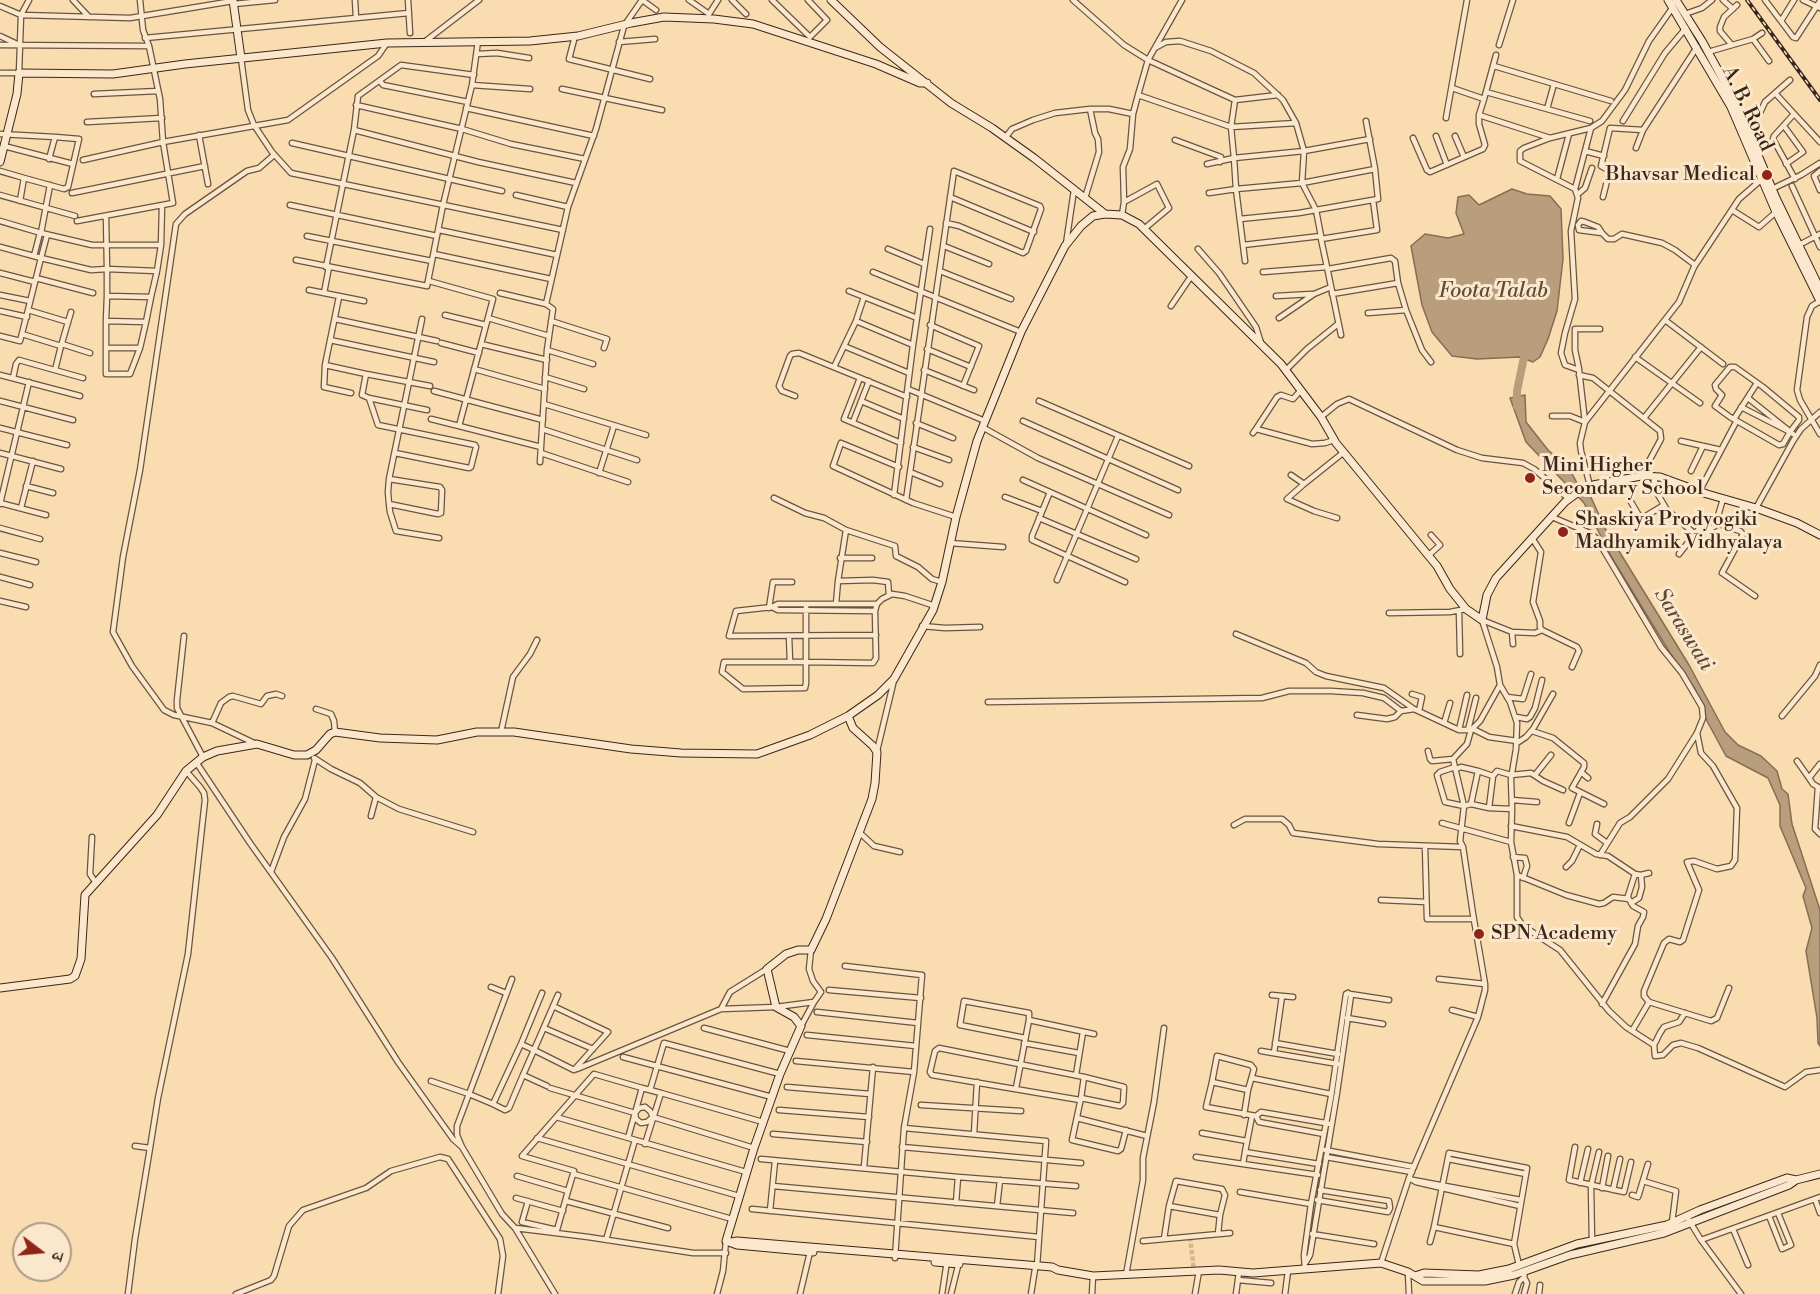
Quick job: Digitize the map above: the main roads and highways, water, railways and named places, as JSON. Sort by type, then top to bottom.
[{"type":"water","name":"Foota Talab","points":[[1512,189],[1527,194],[1550,196],[1561,209],[1563,259],[1557,311],[1548,339],[1540,357],[1533,362],[1520,357],[1477,359],[1452,356],[1432,332],[1422,305],[1411,246],[1425,234],[1448,238],[1464,234],[1456,213],[1458,197],[1469,195],[1479,205]]},
{"type":"water","points":[[1525,395],[1526,422],[1548,450],[1569,468],[1577,483],[1589,493],[1606,530],[1689,665],[1725,732],[1738,745],[1761,756],[1777,771],[1782,789],[1788,794],[1792,824],[1820,910],[1820,1046],[1806,951],[1812,928],[1803,896],[1806,888],[1780,826],[1780,805],[1768,778],[1726,756],[1707,721],[1695,689],[1670,653],[1612,558],[1584,503],[1526,442],[1510,398]]},
{"type":"waterway","name":"Saraswati","points":[[1517,406],[1517,391],[1524,357]]},
{"type":"tunnel","points":[[1190,1237],[1194,1271]]},
{"type":"railway","points":[[1747,0],[1820,100]]},
{"type":"place","name":"Bhavsar Medical","points":[[1767,175]]},
{"type":"place","name":"Mini Higher Secondary School","points":[[1530,478]]},
{"type":"place","name":"Shaskiya Prodyogiki Madhyamik Vidhyalaya","points":[[1563,532]]},
{"type":"place","name":"SPN Academy","points":[[1479,934]]}]
